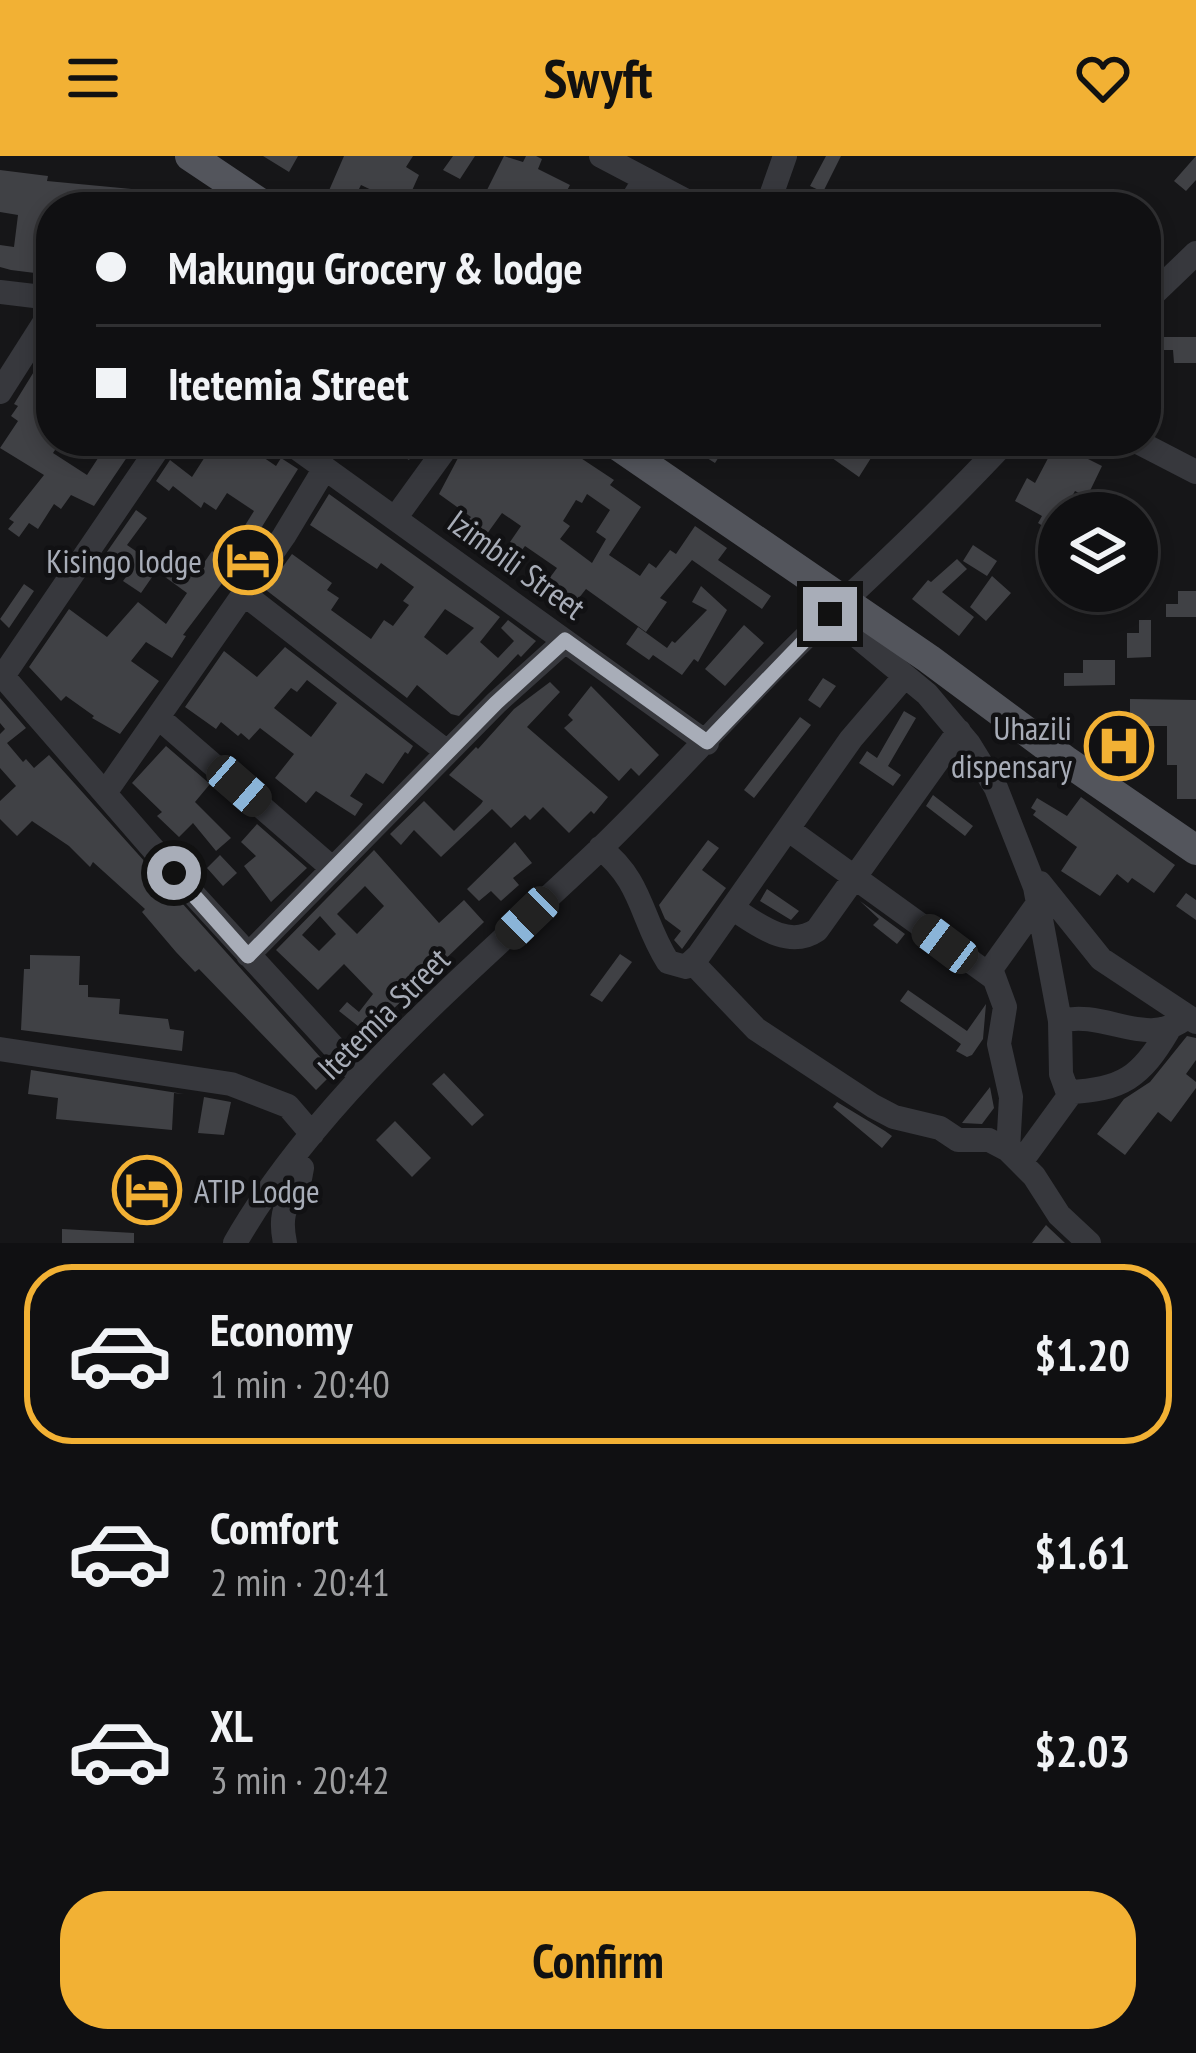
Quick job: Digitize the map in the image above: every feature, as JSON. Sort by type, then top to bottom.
[{"type":"main road","points":[[190,156],[244,192]]},
{"type":"main road","points":[[630,456],[837,608],[1196,850]]},
{"type":"street","points":[[602,156],[671,192]]},
{"type":"street","points":[[772,192],[785,156]]},
{"type":"street","points":[[637,192],[645,178]]},
{"type":"street","points":[[1161,287],[1196,253]]},
{"type":"street","points":[[0,292],[36,296]]},
{"type":"street","points":[[0,392],[36,336]]},
{"type":"street","points":[[1161,454],[1196,472]]},
{"type":"street","points":[[153,456],[1,675],[361,1077]]},
{"type":"street","name":"Izimbili Street","points":[[308,456],[707,742]]},
{"type":"street","points":[[397,517],[440,456]]},
{"type":"street","name":"Itetemia Street","points":[[235,1243],[292,1159],[361,1077],[601,848],[991,456]]},
{"type":"street","points":[[105,793],[325,468]]},
{"type":"street","points":[[244,594],[447,752]]},
{"type":"street","points":[[837,608],[959,731],[996,788],[1031,872],[1060,1021],[1061,1074],[1069,1091],[1060,1114],[1014,1156]]},
{"type":"street","points":[[248,956],[447,752],[565,640]]},
{"type":"street","points":[[601,848],[630,876],[668,962],[680,967],[693,963],[851,740],[905,676]]},
{"type":"street","points":[[159,718],[332,868]]},
{"type":"street","points":[[732,908],[779,935],[809,936],[959,731]]},
{"type":"street","points":[[789,830],[991,976],[1005,1007],[999,1044],[1010,1087],[1014,1156]]},
{"type":"street","points":[[1031,872],[1101,958],[1184,1023]]},
{"type":"street","points":[[991,976],[995,962],[1039,902]]},
{"type":"street","points":[[693,963],[757,1029],[873,1106],[894,1117],[940,1128],[958,1140],[989,1141],[1014,1156],[1059,1215],[1089,1243]]},
{"type":"street","points":[[1060,1021],[1088,1018],[1133,1030],[1184,1023]]},
{"type":"street","points":[[1069,1091],[1100,1090],[1125,1082],[1184,1023]]},
{"type":"street","points":[[0,1049],[231,1084],[287,1106],[312,1134]]},
{"type":"street","points":[[285,1243],[283,1208],[303,1173],[292,1159]]},
{"type":"building","points":[[263,156],[298,156],[289,172]]},
{"type":"building","points":[[344,156],[413,156],[406,167],[419,175],[411,192],[376,192],[361,185],[358,192],[328,192]]},
{"type":"building","points":[[453,156],[475,156],[460,179],[443,170]]},
{"type":"building","points":[[504,156],[523,162],[526,156],[536,156],[542,159],[538,169],[570,185],[566,192],[486,192]]},
{"type":"building","points":[[826,156],[841,156],[823,192],[810,186]]},
{"type":"building","points":[[1196,156],[1196,180],[1186,191],[1174,181]]},
{"type":"building","points":[[0,170],[48,176],[47,181],[163,192],[36,192],[36,273],[0,267],[0,245],[14,247],[18,215],[0,212]]},
{"type":"building","points":[[1162,337],[1196,337],[1196,363],[1174,363],[1173,350],[1162,350]]},
{"type":"building","points":[[36,368],[36,456],[58,456],[87,475],[99,456],[128,456],[94,506],[71,495],[61,509],[54,504],[38,529],[29,523],[19,537],[8,529],[14,522],[9,519],[44,475],[0,448],[18,421],[11,416],[18,406],[14,404]]},
{"type":"building","points":[[206,456],[261,456],[276,466],[281,458],[298,469],[248,549],[183,635],[172,658],[146,642],[131,661],[159,681],[120,734],[66,696],[61,701],[29,667],[69,609],[107,637],[138,602],[166,624],[187,593],[161,574],[174,557],[197,573],[212,551],[224,559],[254,511],[227,493],[216,510],[204,502],[201,508],[173,486],[169,491],[156,481],[170,460],[192,477]]},
{"type":"building","points":[[459,456],[578,456],[614,480],[610,485],[641,507],[609,555],[640,576],[649,563],[656,568],[670,550],[676,554],[695,526],[727,548],[718,560],[771,596],[762,609],[692,560],[660,598],[667,602],[646,632],[586,589],[571,608],[543,587],[557,568],[525,546],[522,550],[510,542],[521,526],[502,513],[484,538],[465,524],[471,517],[439,494]],"holes":[[[587,494],[610,510],[596,532],[606,539],[592,563],[560,539],[570,526],[563,521],[576,500],[582,503]]]},
{"type":"building","points":[[829,456],[871,458],[859,477]]},
{"type":"building","points":[[1049,456],[1082,456],[1102,466],[1089,492],[1038,492],[1038,514],[1015,501],[1027,478],[1035,483]]},
{"type":"building","points":[[329,494],[500,617],[480,642],[498,658],[514,641],[501,628],[508,620],[536,641],[459,716],[417,685],[407,698],[266,590],[292,554],[332,583],[327,590],[339,598],[331,610],[371,639],[384,620],[393,626],[409,605],[403,601],[414,587],[381,563],[377,569],[310,525]],"holes":[[[445,609],[474,628],[447,655],[424,637]]]},
{"type":"building","points":[[136,510],[147,518],[127,545],[159,567],[141,593],[102,559]]},
{"type":"building","points":[[973,545],[997,561],[987,576],[963,561]]},
{"type":"building","points":[[957,559],[967,569],[942,592],[974,617],[959,636],[912,599]]},
{"type":"building","points":[[992,576],[1011,593],[986,621],[970,607]]},
{"type":"building","points":[[24,584],[34,591],[9,628],[0,619]]},
{"type":"building","points":[[701,586],[727,610],[698,662],[694,659],[682,675],[626,644],[638,627],[667,648],[675,643],[707,610],[692,602]]},
{"type":"building","points":[[1178,591],[1196,591],[1196,617],[1166,617],[1166,604],[1178,604]]},
{"type":"building","points":[[1139,620],[1151,620],[1151,657],[1127,658],[1127,633],[1139,633]]},
{"type":"building","points":[[744,625],[764,643],[725,686],[705,669]]},
{"type":"building","points":[[285,647],[413,746],[383,784],[366,773],[350,796],[363,804],[355,816],[316,791],[306,803],[275,778],[294,754],[260,728],[249,740],[221,722],[216,729],[185,707],[224,651],[257,677]],"holes":[[[307,680],[337,703],[311,737],[274,708],[291,688],[297,692]]]},
{"type":"building","points":[[1083,660],[1115,660],[1115,685],[1064,686],[1064,673],[1083,673]]},
{"type":"building","points":[[823,678],[836,686],[820,708],[808,700]]},
{"type":"building","points":[[550,682],[560,692],[527,727],[608,797],[594,814],[591,811],[569,833],[543,807],[530,820],[525,815],[511,828],[492,809],[441,857],[414,830],[401,845],[390,834],[424,801],[454,831],[481,804],[449,775],[514,709]]},
{"type":"building","points":[[591,686],[659,755],[639,776],[631,768],[619,781],[564,728],[573,720],[568,715]]},
{"type":"building","points":[[0,698],[26,728],[7,743],[23,762],[26,759],[34,768],[49,755],[330,1068],[324,1074],[328,1078],[316,1090],[199,969],[195,972],[176,952],[142,912],[145,909],[93,862],[90,867],[32,821],[17,836],[0,819],[0,801],[16,786],[0,768],[0,734],[5,729],[0,723]]},
{"type":"building","points":[[1130,699],[1196,700],[1196,799],[1177,799],[1177,765],[1167,765],[1167,726],[1130,726]]},
{"type":"building","points":[[904,711],[916,718],[888,766],[901,775],[893,786],[859,763],[867,751],[877,758]]},
{"type":"building","points":[[800,717],[811,725],[754,798],[744,790]]},
{"type":"building","points":[[166,746],[210,784],[195,802],[231,838],[216,851],[193,823],[179,837],[132,783]]},
{"type":"building","points":[[933,795],[973,826],[965,836],[926,806]]},
{"type":"building","points":[[1081,797],[1175,865],[1154,893],[1117,874],[1100,896],[1061,871],[1077,847],[1033,815],[1036,811],[1031,808],[1037,798],[1067,816]]},
{"type":"building","points":[[257,824],[307,868],[271,902],[244,866],[256,856],[241,842]]},
{"type":"building","points":[[708,840],[719,848],[702,870],[726,888],[682,949],[674,940],[681,931],[665,919],[659,905]]},
{"type":"building","points":[[515,842],[532,863],[513,878],[519,885],[501,901],[491,891],[479,901],[467,889]]},
{"type":"building","points":[[374,850],[439,923],[464,900],[484,922],[389,1013],[385,1008],[368,1034],[339,1011],[347,1002],[359,1012],[373,994],[344,964],[318,990],[276,950]],"holes":[[[365,886],[384,906],[357,934],[337,914]],[[320,916],[336,934],[319,951],[302,935]]]},
{"type":"building","points":[[220,855],[237,873],[223,886],[207,868]]},
{"type":"building","points":[[767,889],[799,911],[791,920],[760,901]]},
{"type":"building","points":[[1186,893],[1196,900],[1196,920],[1176,906]]},
{"type":"building","points":[[860,901],[905,934],[897,944],[873,925],[879,919]]},
{"type":"building","points":[[620,954],[632,962],[602,1002],[590,995]]},
{"type":"building","points":[[30,955],[80,956],[79,985],[88,985],[88,997],[120,999],[119,1014],[168,1019],[170,1029],[184,1031],[182,1051],[21,1030],[24,969],[30,969]]},
{"type":"building","points":[[908,990],[967,1031],[986,1004],[983,1039],[972,1055],[956,1051],[961,1044],[900,1001]]},
{"type":"building","points":[[1187,1036],[1196,1038],[1196,1060],[1186,1074],[1196,1088],[1171,1122],[1158,1112],[1125,1155],[1097,1134],[1124,1099],[1150,1082]]},
{"type":"building","points":[[31,1070],[184,1094],[174,1093],[172,1130],[56,1119],[58,1098],[28,1094]]},
{"type":"building","points":[[444,1073],[484,1115],[472,1126],[432,1084]]},
{"type":"building","points":[[990,1087],[994,1108],[982,1124],[962,1123]]},
{"type":"building","points":[[204,1097],[231,1102],[224,1135],[198,1133]]},
{"type":"building","points":[[837,1102],[892,1136],[882,1148],[833,1107]]},
{"type":"building","points":[[395,1121],[431,1158],[412,1177],[376,1140]]},
{"type":"building","points":[[1048,1227],[1065,1243],[1032,1243]]},
{"type":"building","points":[[62,1229],[134,1233],[134,1243],[62,1243]]},
{"type":"place","name":"Kisingo lodge","points":[[248,560]]},
{"type":"place","name":"Uhazili dispensary","points":[[1119,746]]},
{"type":"place","name":"ATIP Lodge","points":[[147,1190]]},
{"type":"route","points":[[174,873],[248,956],[496,703],[565,640],[707,742],[830,614]]}]
